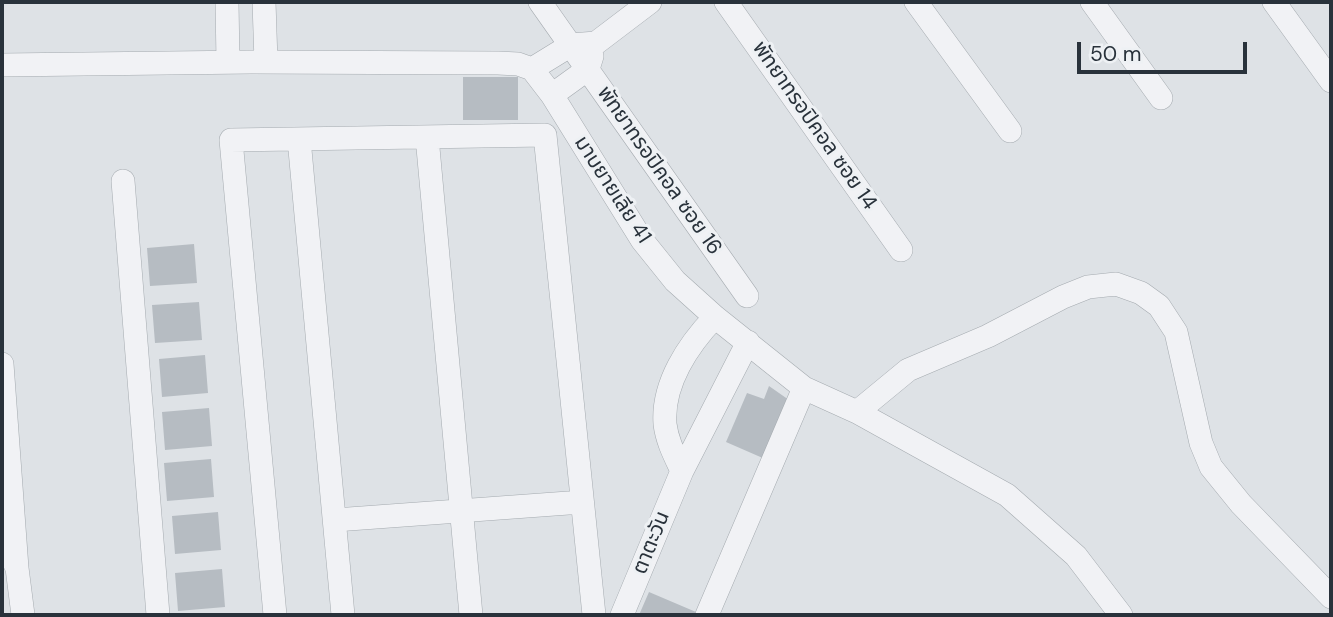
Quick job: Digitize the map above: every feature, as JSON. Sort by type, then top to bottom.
[{"type":"street","points":[[228,2],[228,62]]},
{"type":"street","points":[[264,2],[265,62]]},
{"type":"street","name":"พัทยาทรอปิคอล ซอย 16","points":[[540,2],[747,296]]},
{"type":"street","points":[[2,65],[498,63],[518,64],[532,69],[571,45],[596,43],[650,2]]},
{"type":"street","name":"พัทยาทรอปิคอล ซอย 14","points":[[726,2],[901,250]]},
{"type":"street","points":[[916,2],[1010,131]]},
{"type":"street","points":[[1092,2],[1161,98]]},
{"type":"street","points":[[1273,2],[1331,81]]},
{"type":"street","points":[[552,95],[588,69],[596,43]]},
{"type":"street","name":"มาบยายเลีย 41","points":[[532,69],[552,95],[642,240],[675,281],[715,317],[804,388],[857,412],[1007,495],[1076,556],[1121,615]]},
{"type":"street","points":[[275,615],[231,141],[545,135],[594,615]]},
{"type":"street","points":[[427,137],[471,615]]},
{"type":"street","points":[[299,139],[344,615]]},
{"type":"street","points":[[123,181],[158,615]]},
{"type":"street","points":[[857,412],[908,370],[999,331],[1063,297],[1088,287],[1116,284],[1141,293],[1159,306],[1176,332],[1200,443],[1212,467],[1241,503],[1331,597]]},
{"type":"street","points":[[682,471],[669,444],[665,407],[671,382],[682,360],[715,317]]},
{"type":"street","name":"ตาตะวัน","points":[[622,615],[682,471],[748,342]]},
{"type":"street","points":[[2,364],[23,615]]},
{"type":"street","points":[[708,615],[804,388]]},
{"type":"street","points":[[335,520],[582,502]]},
{"type":"street","points":[[2,540],[17,568]]},
{"type":"building","points":[[463,77],[518,77],[518,120],[463,120]]},
{"type":"building","points":[[194,244],[197,283],[150,286],[147,248]]},
{"type":"building","points":[[199,302],[202,340],[155,343],[152,305]]},
{"type":"building","points":[[205,355],[208,393],[162,397],[159,359]]},
{"type":"building","points":[[769,386],[789,400],[765,459],[726,442],[747,393],[764,399]]},
{"type":"building","points":[[209,408],[212,446],[165,450],[162,412]]},
{"type":"building","points":[[211,459],[214,497],[167,501],[164,463]]},
{"type":"building","points":[[218,512],[221,550],[175,554],[172,516]]},
{"type":"building","points":[[222,569],[225,607],[178,611],[175,573]]},
{"type":"building","points":[[649,592],[696,612],[695,615],[639,615]]}]
